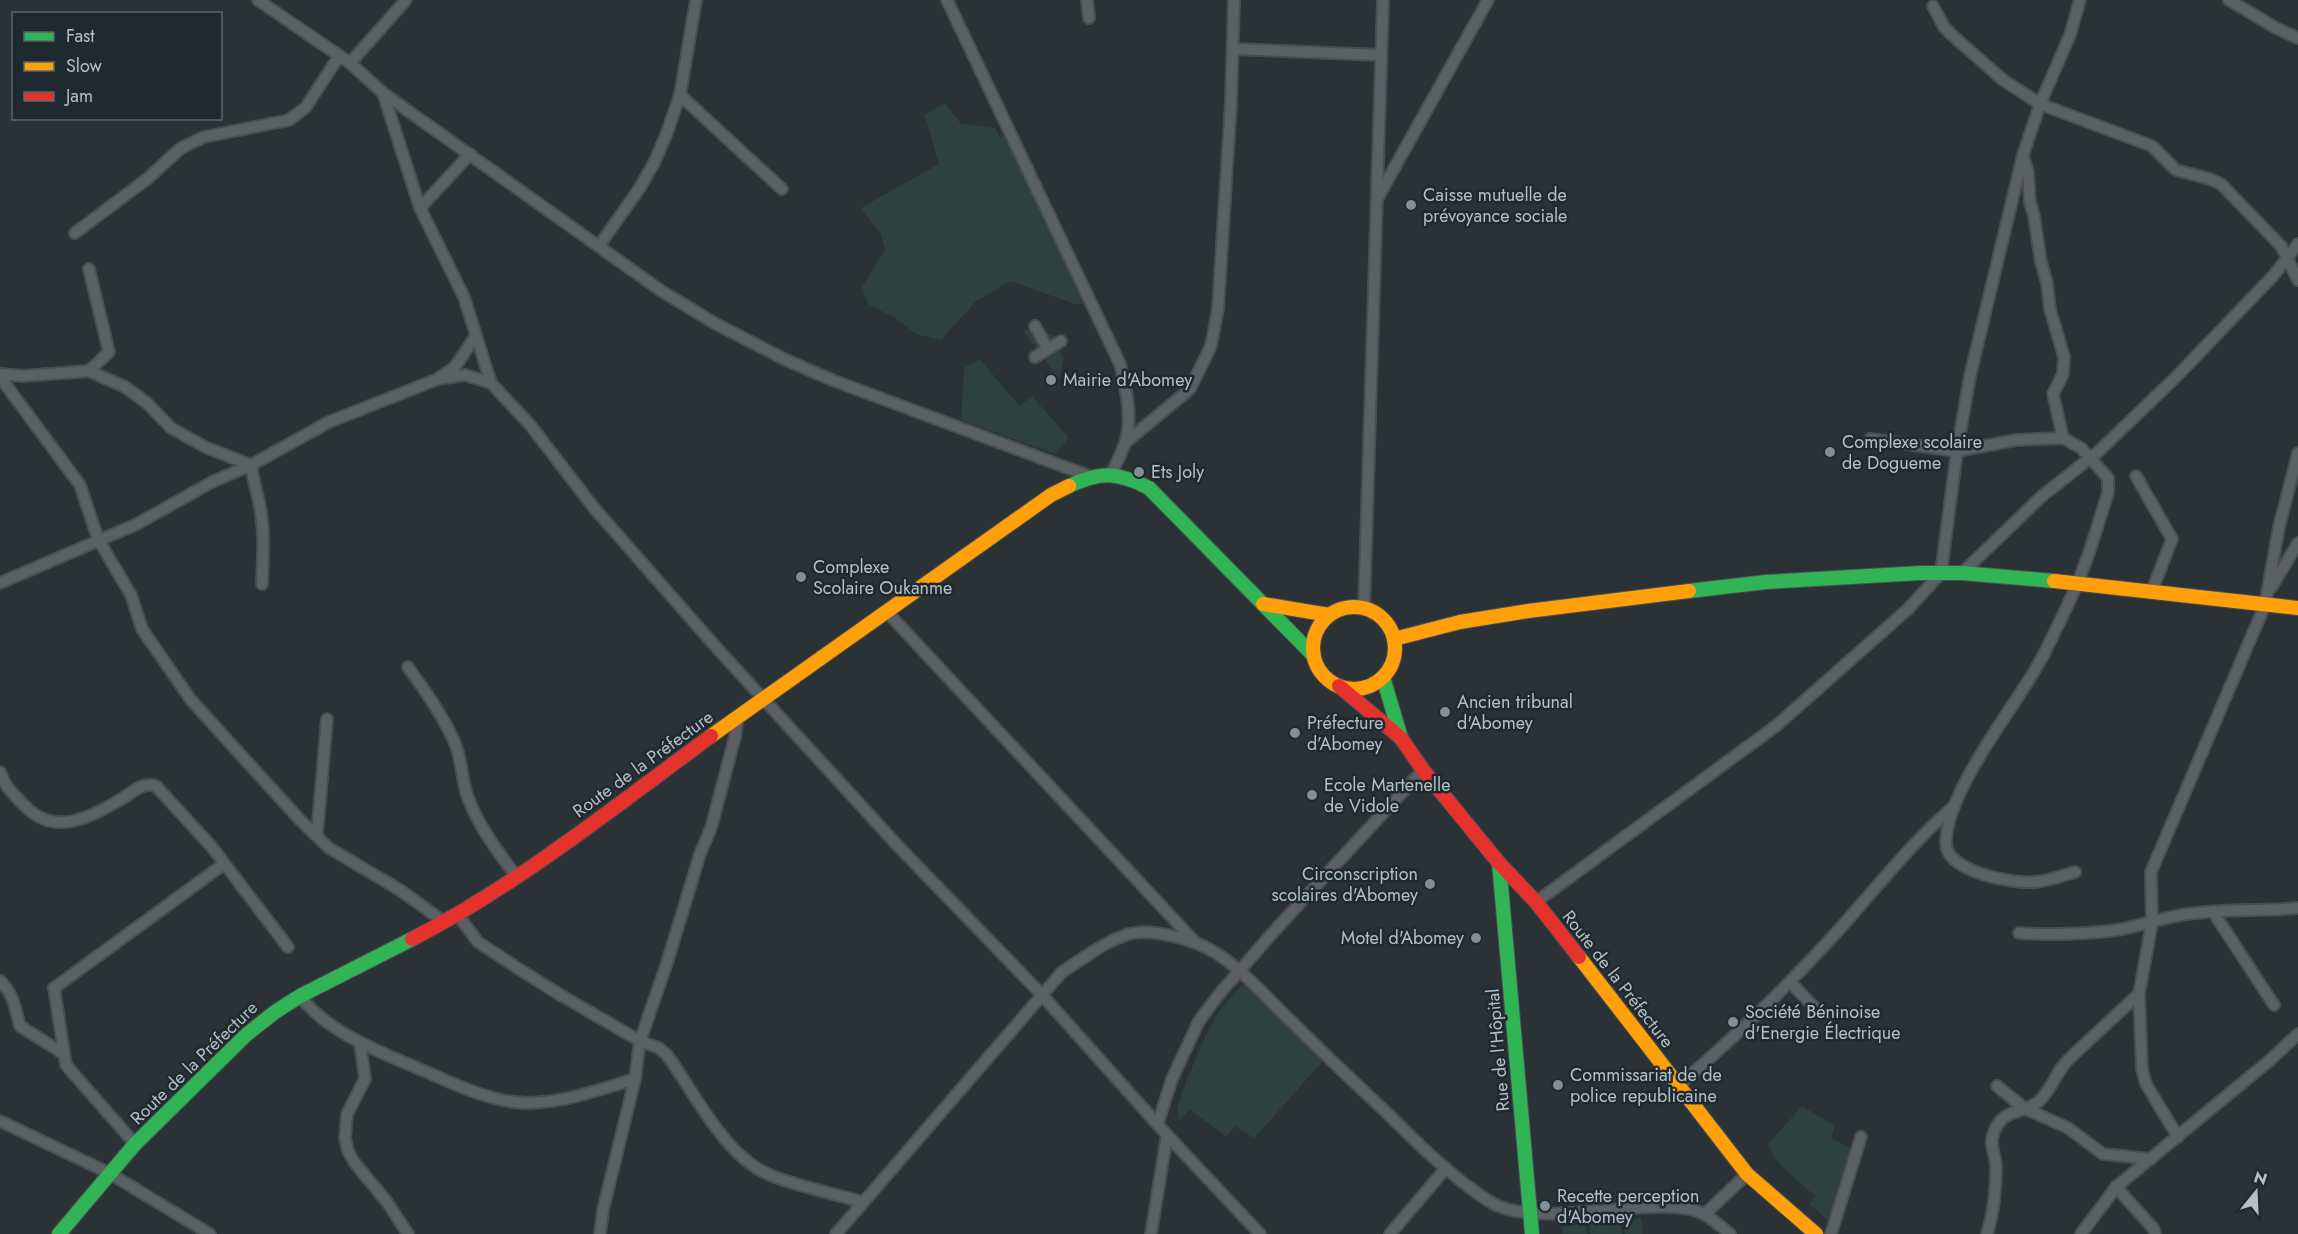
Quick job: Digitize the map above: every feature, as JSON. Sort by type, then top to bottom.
[{"type":"street","points":[[258,0],[350,63],[383,93],[660,290],[707,319],[784,359],[1089,476]]},
{"type":"street","points":[[350,63],[406,0]]},
{"type":"street","points":[[599,246],[639,189],[666,135],[680,94],[696,0]]},
{"type":"street","points":[[947,0],[1120,364],[1127,392],[1129,418],[1126,442],[1112,473]]},
{"type":"street","points":[[1087,0],[1089,18]]},
{"type":"street","points":[[1126,442],[1190,389],[1211,346],[1218,309],[1234,0]]},
{"type":"street","points":[[1364,608],[1383,0]]},
{"type":"street","points":[[1375,202],[1488,0]]},
{"type":"street","points":[[1536,902],[1776,726],[1908,609],[1941,573],[1957,451],[1970,376],[2023,155],[2040,105],[2070,35],[2080,0]]},
{"type":"street","points":[[2229,0],[2276,28],[2298,38]]},
{"type":"street","points":[[1933,6],[1944,27],[1952,35],[2003,80],[2040,105],[2152,146],[2176,170],[2211,179],[2221,184],[2272,236],[2288,258],[2298,280]]},
{"type":"street","points":[[1233,49],[1381,55]]},
{"type":"street","points":[[75,233],[147,179],[181,148],[204,138],[289,120],[306,107],[339,56]]},
{"type":"street","points":[[383,93],[420,208],[464,297],[491,382],[531,426],[594,508],[764,700],[898,846],[1042,994],[1167,1135],[1260,1234]]},
{"type":"street","points":[[680,94],[782,189]]},
{"type":"street","points":[[420,208],[470,154]]},
{"type":"street","points":[[2023,155],[2028,172],[2030,202],[2047,283],[2050,309],[2064,357],[2063,374],[2054,394],[2063,438]]},
{"type":"street","points":[[1962,573],[2042,496],[2091,459],[2177,376],[2261,289],[2298,244]]},
{"type":"street","points":[[89,269],[109,352],[89,371]]},
{"type":"street","points":[[1035,326],[1048,350]]},
{"type":"street","points":[[438,379],[455,367],[475,337]]},
{"type":"street","points":[[1035,357],[1062,341]]},
{"type":"street","points":[[0,375],[22,376],[89,371],[124,387],[147,403],[171,428],[207,448],[251,465]]},
{"type":"street","points":[[0,375],[80,485],[98,539],[131,596],[142,629],[183,690],[259,776],[329,848],[400,890],[444,922]]},
{"type":"street","points":[[0,583],[137,524],[212,482],[251,465],[329,422],[438,379],[465,375],[491,382]]},
{"type":"street","points":[[1870,439],[1957,451],[2016,440],[2063,438],[2073,442],[2108,478],[2109,486],[2078,583],[2032,675],[1979,758],[1954,806],[1947,846],[1953,858],[1962,866],[1999,879],[2021,883],[2037,882],[2074,872]]},
{"type":"street","points":[[2266,599],[2294,485],[2298,453]]},
{"type":"street","points":[[251,465],[264,540],[262,584]]},
{"type":"street","name":"Route de la Préfecture","points":[[59,1234],[108,1173],[135,1144],[246,1035],[275,1012],[300,996],[458,915],[517,877],[1051,495],[1089,476],[1112,473],[1134,479],[1149,488],[1314,656]]},
{"type":"street","points":[[2136,476],[2172,539],[2152,591]]},
{"type":"street","points":[[2178,1137],[2143,1077],[2139,994],[2152,923],[2151,872],[2266,599],[2298,543]]},
{"type":"street","points":[[1394,639],[1460,622],[1528,611],[1766,582],[1941,573],[2266,599],[2298,608]]},
{"type":"street","points":[[1263,604],[1329,615]]},
{"type":"street","points":[[1346,608],[1364,608],[1380,616],[1391,631],[1394,639],[1393,659],[1383,677],[1367,686],[1358,688],[1339,686],[1323,674],[1314,656],[1314,638],[1329,615],[1346,608]]},
{"type":"street","points":[[887,612],[1194,941]]},
{"type":"street","points":[[408,667],[442,716],[456,744],[466,792],[475,815],[489,840],[517,877]]},
{"type":"street","name":"Route de la Préfecture","points":[[1383,677],[1401,738]]},
{"type":"street","name":"Route de la Préfecture","points":[[1339,686],[1401,738],[1422,770],[1499,863],[1536,902],[1747,1174],[1816,1234]]},
{"type":"street","points":[[600,1234],[603,1210],[635,1079],[640,1041],[700,855],[711,828],[735,737],[738,717]]},
{"type":"street","points":[[317,835],[327,719]]},
{"type":"street","points":[[1158,1123],[1172,1079],[1199,1022],[1238,972],[1422,770]]},
{"type":"street","points":[[0,772],[11,793],[32,813],[47,821],[68,823],[98,813],[143,785],[156,786],[185,815],[288,947]]},
{"type":"street","points":[[1678,1086],[1728,1044],[1791,982],[1886,878],[1923,832],[1954,806]]},
{"type":"street","name":"Rue de l'Hôpital","points":[[1499,863],[1532,1234]]},
{"type":"street","points":[[135,1144],[66,1065],[54,988],[224,864]]},
{"type":"street","points":[[2019,933],[2111,931],[2152,923],[2168,916],[2298,908]]},
{"type":"street","points":[[2213,912],[2274,1005]]},
{"type":"street","points":[[458,915],[478,942],[557,993],[640,1041],[659,1048],[667,1055],[716,1128],[746,1159],[769,1175],[863,1202]]},
{"type":"street","points":[[836,1234],[1062,972],[1106,945],[1130,934],[1167,934],[1194,941],[1218,954],[1446,1168],[1498,1207],[1531,1214],[1652,1206],[1695,1210],[1705,1214],[1730,1234]]},
{"type":"street","points":[[0,981],[9,988],[14,999],[20,1026],[64,1054]]},
{"type":"street","points":[[1791,982],[1815,1008]]},
{"type":"street","points":[[1987,1234],[1994,1212],[1996,1163],[1991,1147],[1994,1132],[2005,1116],[2039,1101],[2068,1061],[2139,994]]},
{"type":"street","points":[[300,996],[314,1012],[360,1042],[484,1096],[516,1102],[547,1102],[635,1079]]},
{"type":"street","points":[[2081,1234],[2116,1187],[2269,1062],[2298,1034]]},
{"type":"street","points":[[360,1042],[365,1079],[347,1114],[345,1138],[354,1162],[387,1202],[408,1234]]},
{"type":"street","points":[[1997,1086],[2024,1108],[2068,1128],[2103,1154],[2151,1159]]},
{"type":"street","points":[[0,1121],[108,1173],[210,1234]]},
{"type":"street","points":[[1150,1234],[1167,1135]]},
{"type":"street","points":[[1831,1234],[1862,1137]]},
{"type":"street","points":[[1390,1234],[1446,1168]]},
{"type":"street","points":[[1705,1214],[1747,1174]]},
{"type":"street","points":[[2116,1187],[2153,1228],[2155,1234]]},
{"type":"green space","points":[[945,103],[961,124],[995,128],[1000,137],[1009,136],[1087,301],[1084,304],[1075,304],[1010,281],[975,302],[941,340],[916,334],[897,319],[868,304],[862,287],[885,250],[881,234],[861,208],[939,164],[925,115]]},
{"type":"green space","points":[[1023,330],[1053,335],[1064,358],[1059,379]]},
{"type":"green space","points":[[980,359],[1019,406],[1032,396],[1069,438],[1055,454],[961,420],[964,368]]},
{"type":"green space","points":[[1243,984],[1324,1060],[1254,1138],[1235,1126],[1226,1137],[1190,1109],[1179,1121],[1177,1108],[1206,1035],[1220,1010]]},
{"type":"green space","points":[[1802,1106],[1835,1126],[1831,1138],[1853,1150],[1829,1221],[1809,1204],[1815,1196],[1781,1166],[1767,1145]]},
{"type":"green space","points":[[1619,1215],[1622,1234],[1590,1234],[1588,1220]]},
{"type":"green space","points":[[1641,1218],[1643,1234],[1625,1234],[1623,1221]]},
{"type":"green space","points":[[1586,1223],[1587,1234],[1563,1234],[1561,1227]]},
{"type":"traffic: fast","points":[[1069,486],[1080,481],[1109,475],[1119,476],[1149,488],[1314,656]]},
{"type":"traffic: fast","points":[[1689,591],[1766,582],[1920,573],[1962,573],[2054,581]]},
{"type":"traffic: fast","points":[[1383,677],[1401,738]]},
{"type":"traffic: fast","points":[[1499,863],[1532,1234]]},
{"type":"traffic: fast","points":[[59,1234],[135,1144],[246,1035],[300,996],[412,939]]},
{"type":"traffic: slow","points":[[711,736],[1051,495],[1069,486]]},
{"type":"traffic: slow","points":[[2054,581],[2298,608]]},
{"type":"traffic: slow","points":[[1394,639],[1460,622],[1689,591]]},
{"type":"traffic: slow","points":[[1263,604],[1329,615]]},
{"type":"traffic: slow","points":[[1354,607],[1370,610],[1383,619],[1392,632],[1395,648],[1392,664],[1383,677],[1370,686],[1354,689],[1338,686],[1325,677],[1316,664],[1313,648],[1316,632],[1325,619],[1338,610],[1354,607]]},
{"type":"traffic: slow","points":[[1579,957],[1747,1174],[1816,1234]]},
{"type":"traffic: jam","points":[[1339,686],[1401,738],[1423,770],[1499,863],[1536,902],[1579,957]]},
{"type":"traffic: jam","points":[[412,939],[452,917],[528,869],[711,736]]},
{"type":"place","name":"Caisse mutuelle de prévoyance sociale","points":[[1411,205]]},
{"type":"place","name":"Mairie d'Abomey","points":[[1051,380]]},
{"type":"place","name":"Complexe scolaire de Dogueme","points":[[1830,452]]},
{"type":"place","name":"Ets Joly","points":[[1139,472]]},
{"type":"place","name":"Complexe Scolaire Oukanme","points":[[801,577]]},
{"type":"place","name":"Ancien tribunal d'Abomey","points":[[1445,712]]},
{"type":"place","name":"Préfecture d’Abomey","points":[[1295,733]]},
{"type":"place","name":"Ecole Martenelle de Vidole","points":[[1312,795]]},
{"type":"place","name":"Circonscription scolaires d'Abomey","points":[[1430,884]]},
{"type":"place","name":"Motel d'Abomey","points":[[1476,938]]},
{"type":"place","name":"Société Béninoise d'Energie Électrique","points":[[1733,1022]]},
{"type":"place","name":"Commissariat de de police republicaine","points":[[1558,1085]]},
{"type":"place","name":"Recette perception d'Abomey","points":[[1545,1206]]}]
